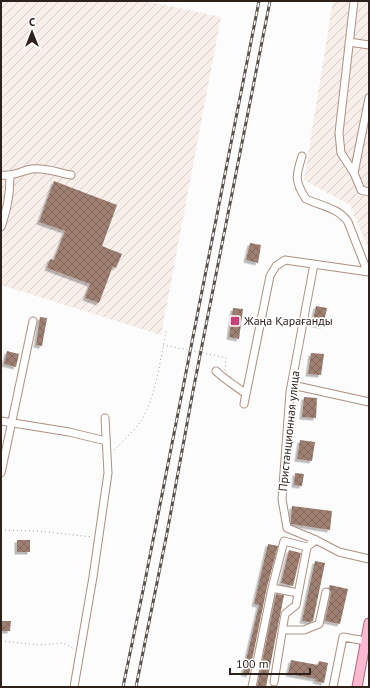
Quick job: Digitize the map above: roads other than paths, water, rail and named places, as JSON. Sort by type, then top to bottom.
[{"type":"main road","points":[[357,687],[369,623]]},
{"type":"street","points":[[354,1],[339,133],[341,153],[354,173],[361,190],[369,192]]},
{"type":"street","points":[[349,42],[369,45]]},
{"type":"street","points":[[354,173],[369,98]]},
{"type":"street","points":[[244,404],[270,276],[276,266],[285,260],[368,271],[348,222],[344,216],[336,210],[306,198],[297,179],[297,172],[302,156]]},
{"type":"street","points":[[1,175],[10,176],[21,171],[46,169],[71,176]]},
{"type":"street","points":[[1,227],[8,208],[10,176]]},
{"type":"street","name":"Пристанционная улица","points":[[314,264],[292,385],[282,499],[288,528],[316,540]]},
{"type":"street","points":[[1,473],[33,321]]},
{"type":"street","points":[[216,370],[225,379],[246,394]]},
{"type":"street","points":[[292,385],[369,402]]},
{"type":"street","points":[[74,687],[99,538],[108,473],[105,418]]},
{"type":"street","points":[[1,420],[11,423],[69,432],[106,442]]},
{"type":"street","points":[[274,682],[285,614],[296,605],[307,546],[316,540],[339,552],[369,559]]},
{"type":"street","points":[[252,687],[272,588],[284,541],[307,546]]},
{"type":"street","points":[[272,588],[298,593]]},
{"type":"street","points":[[282,630],[304,630],[319,624],[326,592]]},
{"type":"street","points":[[333,687],[343,637],[366,641]]},
{"type":"railway","points":[[123,687],[259,1]]},
{"type":"railway","points":[[136,687],[270,1]]},
{"type":"place","name":"Жаңа Қарағанды","points":[[235,321]]}]
